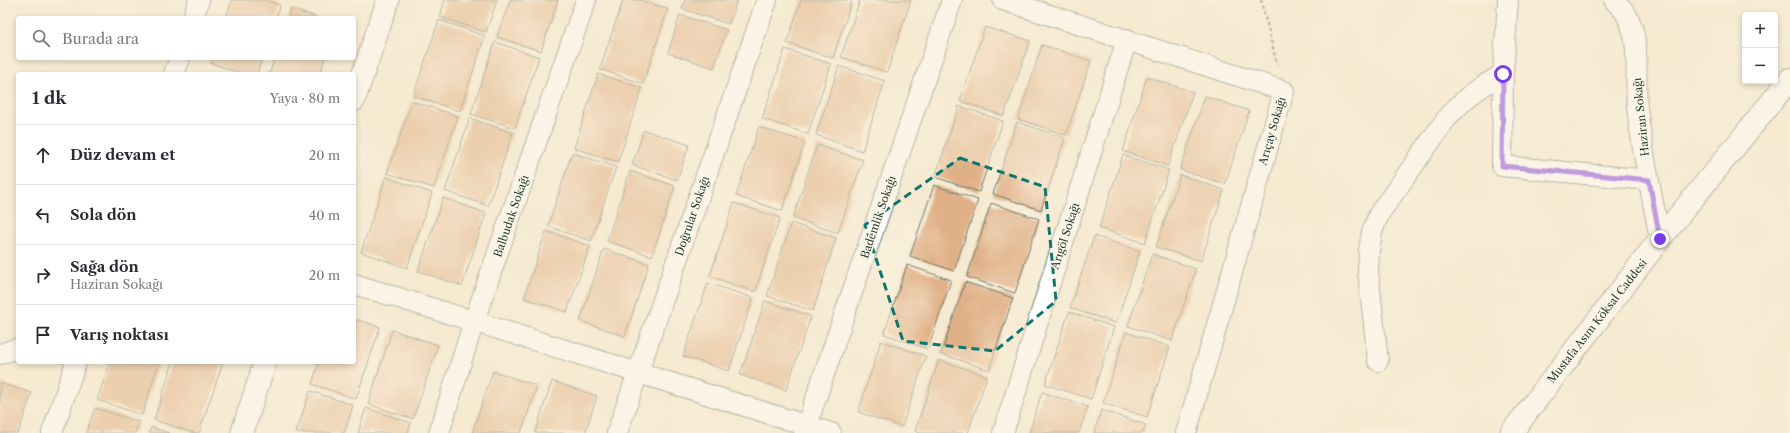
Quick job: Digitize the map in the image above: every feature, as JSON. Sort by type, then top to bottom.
[{"type":"street","points":[[194,16],[200,0]]},
{"type":"street","points":[[356,94],[388,0]]},
{"type":"street","name":"Balbudak Sokağı","points":[[439,433],[474,322],[586,0]]},
{"type":"street","name":"Doğrular Sokağı","points":[[617,433],[768,0]]},
{"type":"street","name":"Bademlik Sokağı","points":[[806,429],[952,0]]},
{"type":"street","points":[[1508,0],[1503,74],[1502,166],[1649,180]]},
{"type":"street","name":"Haziran Sokağı","points":[[1614,0],[1622,8],[1630,22],[1634,37],[1637,107],[1660,239]]},
{"type":"street","name":"Arıçay Sokağı","points":[[1008,1],[1284,91],[1186,433]]},
{"type":"street","name":"Arıgöl Sokağı","points":[[1003,433],[1127,39]]},
{"type":"street","points":[[175,72],[179,60]]},
{"type":"street","points":[[1378,361],[1368,271],[1372,232],[1379,214],[1449,114],[1469,96],[1503,74]]},
{"type":"street","name":"Mustafa Asım Köksal Caddesi","points":[[1511,433],[1660,239],[1790,79]]},
{"type":"street","points":[[356,285],[638,372],[806,429],[831,433]]},
{"type":"street","points":[[0,354],[16,349]]},
{"type":"street","points":[[52,433],[75,364]]},
{"type":"street","points":[[242,433],[264,364]]},
{"type":"path","points":[[1261,0],[1284,91]]},
{"type":"highlighted area","points":[[960,158],[1045,187],[1056,301],[995,351],[903,341],[865,225]]},
{"type":"building","points":[[232,0],[266,0],[280,5],[277,16],[227,16]]},
{"type":"building","points":[[445,0],[497,0],[486,32],[440,17]]},
{"type":"building","points":[[510,0],[558,0],[541,51],[497,37]]},
{"type":"building","points":[[623,0],[640,0],[668,9],[643,84],[600,69]]},
{"type":"building","points":[[685,0],[737,0],[729,24],[682,9]]},
{"type":"building","points":[[801,0],[852,0],[833,58],[787,43]]},
{"type":"building","points":[[860,0],[911,0],[887,72],[841,57]]},
{"type":"building","points":[[291,9],[312,16],[289,16]]},
{"type":"building","points":[[680,15],[727,30],[714,68],[668,53]]},
{"type":"building","points":[[439,20],[485,36],[460,111],[413,96]]},
{"type":"building","points":[[985,27],[1030,41],[1004,116],[960,101]]},
{"type":"building","points":[[495,42],[539,57],[515,128],[471,114]]},
{"type":"building","points":[[1042,45],[1091,61],[1066,135],[1018,119]]},
{"type":"building","points":[[785,49],[831,64],[808,134],[762,119]]},
{"type":"building","points":[[212,60],[261,60],[258,72],[237,72],[211,63]]},
{"type":"building","points":[[274,60],[324,60],[321,72],[270,72]]},
{"type":"building","points":[[839,66],[885,81],[862,151],[816,135]]},
{"type":"building","points":[[598,74],[642,88],[618,162],[574,148]]},
{"type":"building","points":[[1147,77],[1193,92],[1168,166],[1123,151]]},
{"type":"building","points":[[1205,96],[1249,111],[1225,184],[1180,170]]},
{"type":"building","points":[[412,101],[458,116],[434,188],[387,173]]},
{"type":"building","points":[[959,106],[1003,121],[979,192],[935,177]]},
{"type":"building","points":[[470,118],[513,133],[488,206],[445,191]]},
{"type":"building","points":[[1017,122],[1065,138],[1041,210],[993,194]]},
{"type":"building","points":[[759,127],[805,142],[782,211],[736,196]]},
{"type":"building","points":[[644,130],[689,145],[677,180],[632,165]]},
{"type":"building","points":[[817,145],[863,160],[838,233],[793,218]]},
{"type":"building","points":[[572,153],[616,167],[591,241],[548,226]]},
{"type":"building","points":[[1123,155],[1169,170],[1145,243],[1099,228]]},
{"type":"building","points":[[630,171],[675,186],[652,256],[607,241]]},
{"type":"building","points":[[1180,175],[1224,190],[1201,261],[1156,247]]},
{"type":"building","points":[[386,177],[432,193],[407,268],[361,252]]},
{"type":"building","points":[[934,185],[978,200],[954,271],[910,256]]},
{"type":"building","points":[[443,198],[486,213],[462,286],[418,271]]},
{"type":"building","points":[[734,203],[780,218],[755,292],[710,276]]},
{"type":"building","points":[[991,203],[1039,219],[1015,293],[967,277]]},
{"type":"building","points":[[791,223],[836,238],[813,311],[767,296]]},
{"type":"building","points":[[546,231],[590,246],[567,312],[524,298]]},
{"type":"building","points":[[1094,236],[1140,251],[1116,323],[1070,308]]},
{"type":"building","points":[[604,249],[649,264],[625,336],[580,321]]},
{"type":"building","points":[[1152,254],[1196,269],[1172,341],[1128,326]]},
{"type":"building","points":[[907,265],[951,280],[928,349],[884,334]]},
{"type":"building","points":[[965,282],[1013,298],[989,370],[941,354]]},
{"type":"building","points":[[708,283],[753,298],[729,371],[683,356]]},
{"type":"building","points":[[765,301],[811,316],[786,390],[740,375]]},
{"type":"building","points":[[1069,312],[1114,327],[1091,399],[1045,384]]},
{"type":"building","points":[[356,320],[380,327],[356,399],[312,384],[318,364],[356,364]]},
{"type":"building","points":[[392,330],[438,345],[413,419],[368,404]]},
{"type":"building","points":[[1126,332],[1170,347],[1147,417],[1103,403]]},
{"type":"building","points":[[881,341],[926,356],[902,427],[858,412]]},
{"type":"building","points":[[939,360],[987,376],[968,433],[920,433],[915,431]]},
{"type":"building","points":[[109,364],[158,364],[142,415],[97,400]]},
{"type":"building","points":[[172,364],[222,364],[199,433],[194,433],[154,420]]},
{"type":"building","points":[[493,371],[537,386],[521,433],[472,433]]},
{"type":"building","points":[[552,381],[597,396],[585,433],[535,433]]},
{"type":"building","points":[[0,383],[32,393],[18,433],[0,433]]},
{"type":"building","points":[[310,391],[353,405],[344,433],[296,433]]},
{"type":"building","points":[[1042,392],[1088,407],[1079,433],[1029,433]]},
{"type":"building","points":[[95,408],[139,422],[135,433],[86,433]]},
{"type":"building","points":[[366,408],[411,423],[408,433],[358,433]]},
{"type":"building","points":[[1101,410],[1146,425],[1143,433],[1094,433]]},
{"type":"building","points":[[151,427],[169,433],[149,433]]},
{"type":"route","points":[[1503,74],[1502,166],[1649,180],[1660,239]]}]
